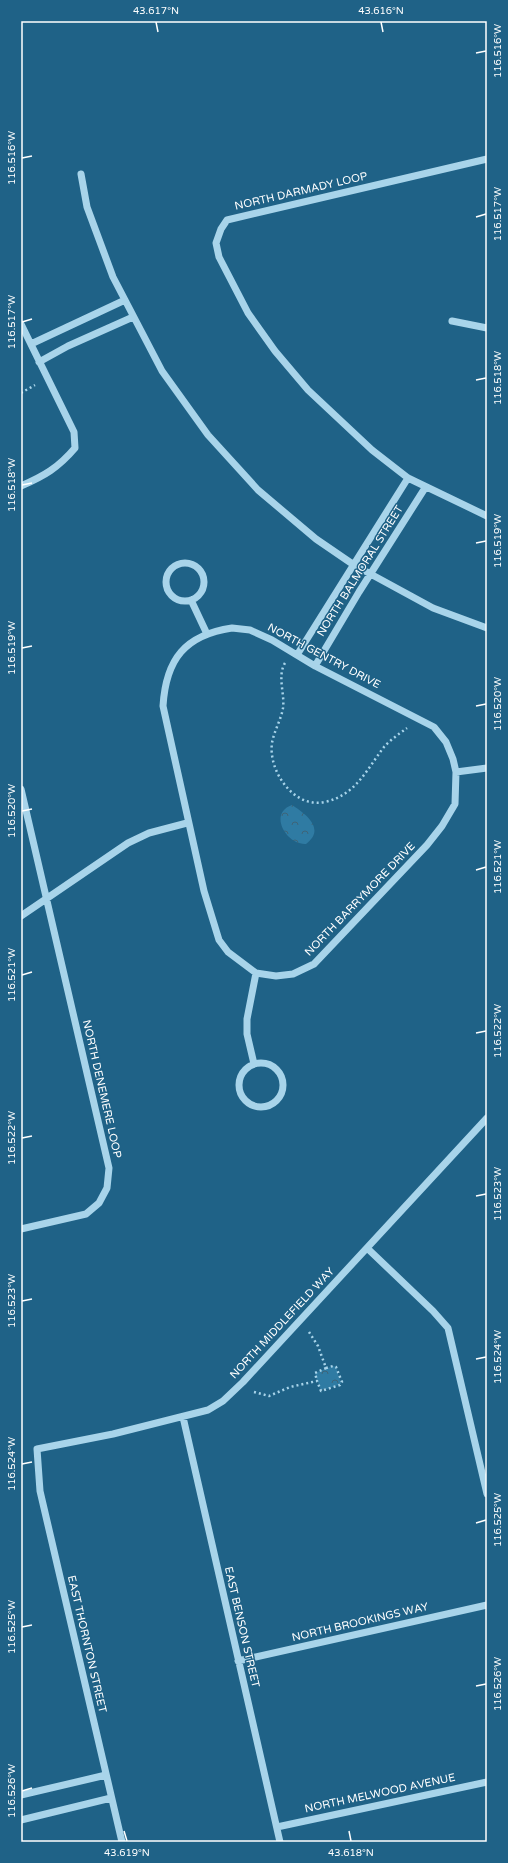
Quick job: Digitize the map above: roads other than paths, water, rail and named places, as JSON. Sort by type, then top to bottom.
[{"type":"street","name":"NORTH DARMADY LOOP","points":[[487,159],[227,220],[216,243],[219,257],[248,313],[275,351],[308,390],[372,450],[408,478],[424,488],[487,516]]},
{"type":"street","points":[[81,174],[87,207],[113,278],[162,371],[208,435],[258,490],[316,539],[354,566],[433,608],[487,628]]},
{"type":"street","points":[[31,344],[125,300]]},
{"type":"street","points":[[39,362],[68,346],[133,317]]},
{"type":"street","points":[[452,321],[487,328]]},
{"type":"street","points":[[21,324],[74,432],[75,448],[62,463],[45,475],[21,486]]},
{"type":"street","name":"NORTH BALMORAL STREET","points":[[297,655],[408,478]]},
{"type":"street","name":"NORTH BALMORAL STREET","points":[[315,666],[424,488]]},
{"type":"street","points":[[183,562],[195,565],[203,574],[205,580],[201,593],[192,600],[178,600],[168,592],[166,579],[168,573],[177,564],[183,562]]},
{"type":"street","points":[[192,600],[207,634]]},
{"type":"street","name":"NORTH GENTRY DRIVE","points":[[188,823],[163,706],[164,686],[175,658],[187,646],[207,634],[216,631],[232,628],[250,630],[272,640],[315,666],[434,727],[446,742],[453,758],[456,772]]},
{"type":"street","points":[[456,772],[487,768]]},
{"type":"street","name":"NORTH BARRYMORE DRIVE","points":[[188,823],[204,891],[219,940],[228,952],[256,973],[276,976],[293,974],[314,964],[427,845],[442,826],[455,804],[456,772]]},
{"type":"street","name":"NORTH DENEMERE LOOP","points":[[21,789],[109,1168],[107,1188],[99,1203],[86,1214],[21,1229]]},
{"type":"street","points":[[21,916],[128,843],[149,833],[188,823]]},
{"type":"street","points":[[254,1064],[247,1034],[247,1018],[256,973]]},
{"type":"street","points":[[254,1064],[268,1064],[279,1073],[282,1080],[281,1094],[270,1104],[256,1106],[244,1099],[240,1093],[240,1079],[248,1067],[254,1064]]},
{"type":"street","name":"NORTH MIDDLEFIELD WAY","points":[[37,1449],[113,1434],[183,1417],[208,1410],[222,1402],[487,1118]]},
{"type":"street","points":[[367,1248],[433,1311],[448,1328],[487,1494]]},
{"type":"street","name":"EAST BENSON STREET","points":[[183,1417],[280,1842]]},
{"type":"street","name":"EAST THORNTON STREET","points":[[37,1449],[40,1492],[122,1842]]},
{"type":"street","name":"NORTH BROOKINGS WAY","points":[[238,1661],[487,1605]]},
{"type":"street","points":[[21,1795],[106,1775]]},
{"type":"street","name":"NORTH MELWOOD AVENUE","points":[[277,1827],[487,1782]]},
{"type":"street","points":[[21,1820],[111,1798]]}]
